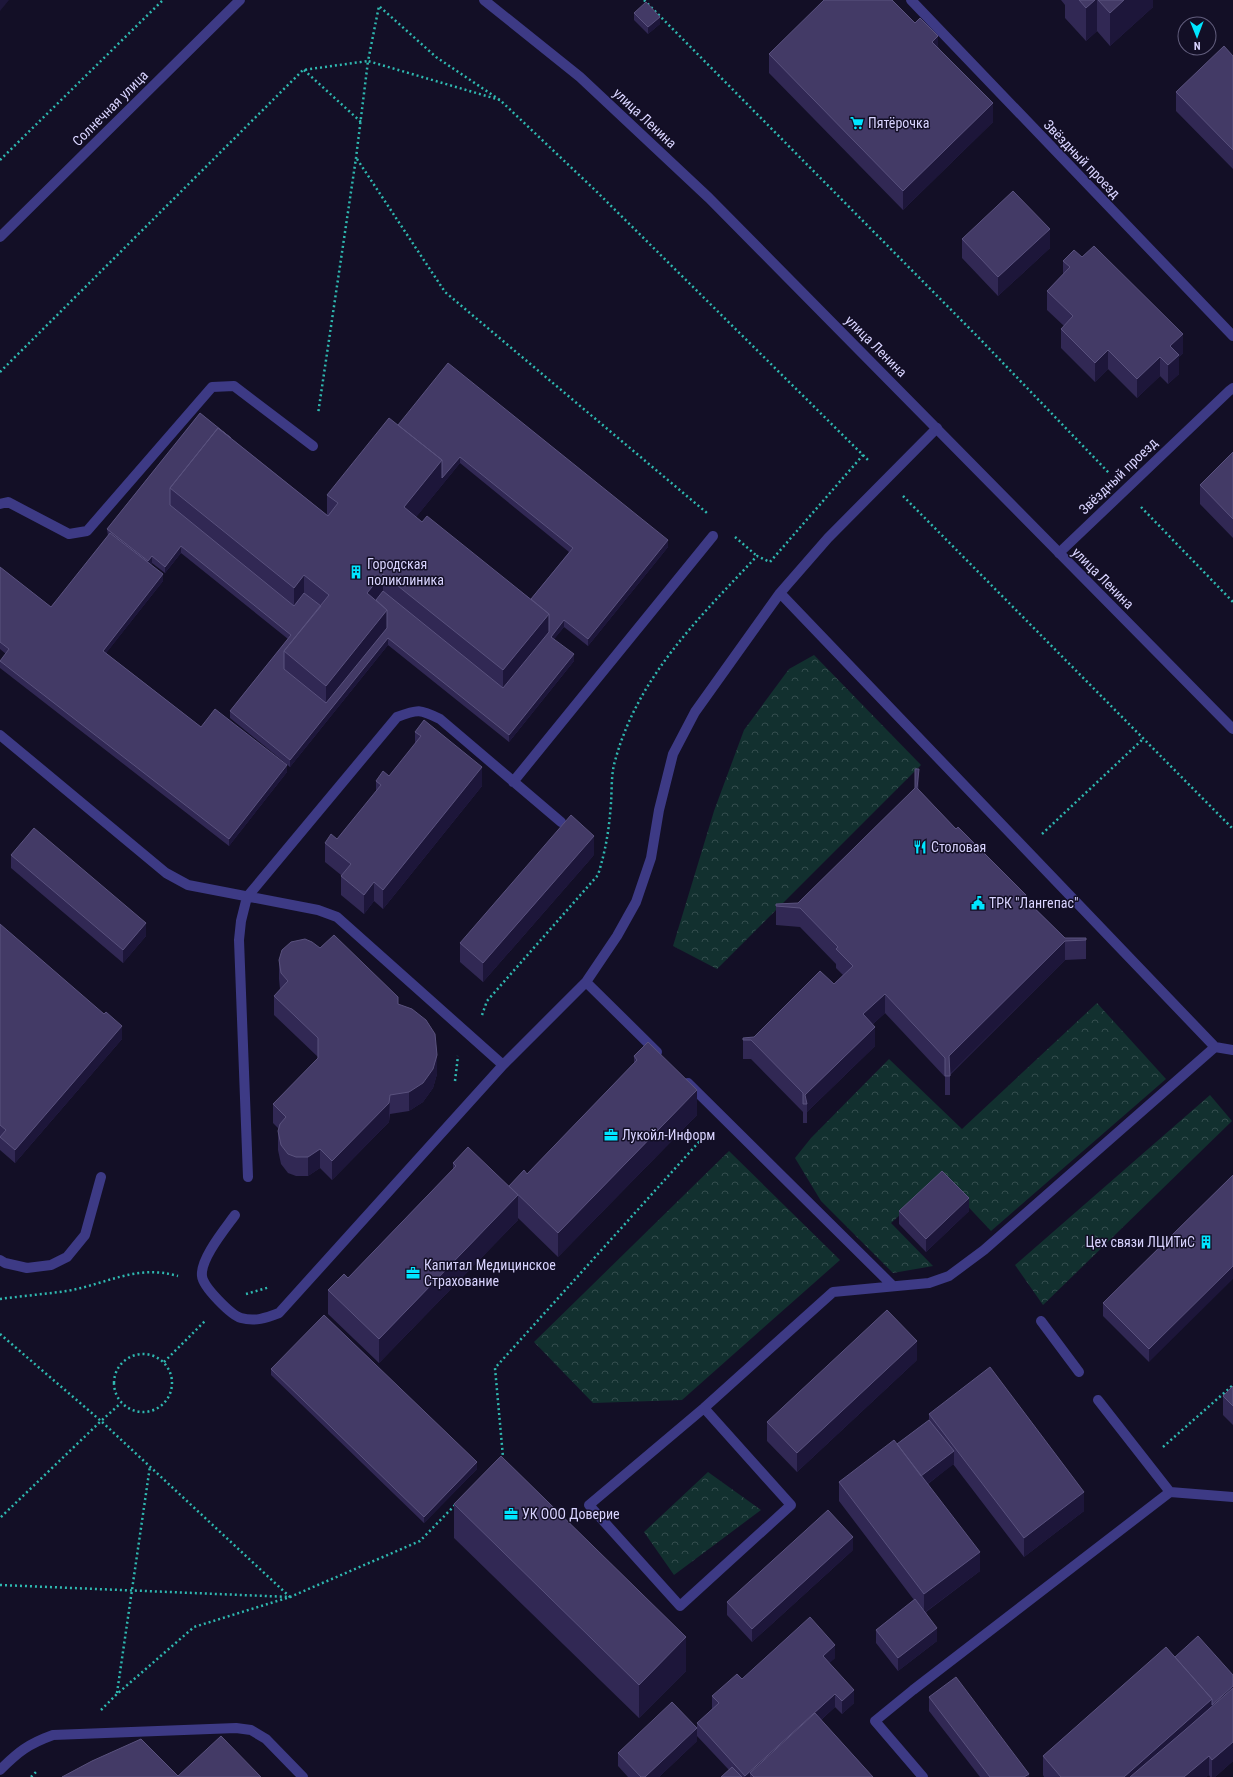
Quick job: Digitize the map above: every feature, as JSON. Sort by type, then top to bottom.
[{"type":"street","name":"Солнечная улица","points":[[0,236],[240,0]]},
{"type":"street","name":"улица Ленина","points":[[484,0],[580,77],[715,203],[1233,729]]},
{"type":"street","name":"Звёздный проезд","points":[[911,0],[1233,336]]},
{"type":"street","points":[[0,504],[8,502],[69,534],[87,531],[212,387],[234,386],[313,446]]},
{"type":"street","name":"Звёздный проезд","points":[[1058,552],[1233,388]]},
{"type":"street","points":[[235,1215],[206,1256],[202,1276],[211,1294],[239,1318],[261,1320],[279,1313],[503,1066],[586,982],[617,936],[636,902],[651,858],[659,810],[673,754],[695,712],[780,593],[828,538],[937,428]]},
{"type":"street","points":[[513,782],[713,536]]},
{"type":"street","points":[[780,593],[1215,1047],[1233,1050]]},
{"type":"street","points":[[248,1177],[239,940],[241,921],[247,897],[397,717],[414,710],[426,712],[440,719],[560,822]]},
{"type":"street","points":[[0,735],[166,874],[188,885],[318,910],[337,917],[503,1066]]},
{"type":"street","points":[[586,982],[665,1060]]},
{"type":"street","points":[[704,1408],[791,1505],[680,1606],[589,1505],[704,1408],[833,1292],[929,1283],[949,1276],[972,1259],[1215,1047]]},
{"type":"street","points":[[682,1077],[893,1286]]},
{"type":"street","points":[[0,1260],[27,1268],[51,1265],[67,1257],[85,1235],[101,1177]]},
{"type":"street","points":[[1041,1321],[1079,1372]]},
{"type":"street","points":[[1098,1400],[1170,1492]]},
{"type":"street","points":[[923,1777],[874,1721],[1170,1492],[1233,1498]]},
{"type":"street","points":[[0,1770],[17,1753],[34,1742],[53,1735],[236,1728],[250,1730],[266,1739],[303,1777]]},
{"type":"path","points":[[0,160],[163,0]]},
{"type":"path","points":[[644,0],[978,337],[1233,602]]},
{"type":"path","points":[[0,372],[303,70],[368,61],[500,100],[436,57],[378,6],[368,61],[356,158],[318,414]]},
{"type":"path","points":[[303,70],[361,122]]},
{"type":"path","points":[[356,158],[445,292],[709,515]]},
{"type":"path","points":[[733,535],[757,556],[770,562],[863,455]]},
{"type":"path","points":[[482,1016],[487,1001],[598,874],[606,849],[614,762],[631,714],[662,662],[704,612],[757,556]]},
{"type":"path","points":[[1025,849],[1143,739]]},
{"type":"path","points":[[498,1462],[503,1457],[495,1368],[722,1116]]},
{"type":"path","points":[[0,1299],[68,1290],[130,1273],[166,1273],[206,1283]]},
{"type":"path","points":[[164,1362],[223,1304]]},
{"type":"path","points":[[0,1334],[101,1421],[290,1597]]},
{"type":"path","points":[[136,1354],[151,1354],[164,1362],[172,1376],[172,1391],[164,1404],[150,1411],[135,1411],[121,1403],[114,1389],[115,1374],[123,1362],[136,1354]]},
{"type":"path","points":[[1146,1463],[1233,1385]]},
{"type":"path","points":[[0,1518],[121,1403]]},
{"type":"path","points":[[116,1694],[150,1466]]},
{"type":"path","points":[[97,1714],[116,1694],[194,1627],[290,1597],[420,1541],[459,1502]]},
{"type":"path","points":[[0,1585],[290,1597]]},
{"type":"green space","points":[[814,655],[921,765],[717,969],[673,946],[714,811],[744,730],[789,669]]},
{"type":"green space","points":[[1097,1003],[1166,1079],[991,1231],[941,1178],[891,1223],[933,1266],[893,1273],[821,1201],[795,1158],[811,1138],[889,1059],[962,1129]]},
{"type":"green space","points":[[1210,1095],[1232,1121],[1043,1305],[1015,1265]]},
{"type":"green space","points":[[729,1151],[840,1260],[682,1400],[593,1403],[534,1342]]},
{"type":"green space","points":[[708,1472],[761,1510],[674,1575],[644,1532]]},
{"type":"building","points":[[824,0],[892,0],[915,23],[920,18],[938,36],[932,42],[993,103],[903,191],[769,54]]},
{"type":"building","points":[[1079,0],[1095,0],[1086,8]]},
{"type":"building","points":[[1098,0],[1124,0],[1110,13]]},
{"type":"building","points":[[646,2],[660,17],[648,27],[634,13]]},
{"type":"building","points":[[1224,46],[1233,56],[1233,150],[1176,92],[1214,56],[1217,56],[1217,53]]},
{"type":"building","points":[[1013,191],[1050,229],[998,277],[962,239]]},
{"type":"building","points":[[1094,246],[1183,334],[1170,346],[1179,355],[1168,365],[1160,357],[1137,379],[1108,350],[1095,363],[1061,329],[1073,316],[1047,291],[1070,267],[1063,261],[1074,250],[1082,257]]},
{"type":"building","points":[[448,363],[668,540],[588,639],[564,620],[551,637],[574,654],[509,735],[388,638],[290,760],[230,711],[291,635],[181,546],[165,567],[152,556],[148,561],[107,529],[200,413],[231,438],[218,428],[170,488],[170,505],[294,606],[304,593],[321,606],[284,651],[284,669],[326,703],[387,628],[387,610],[376,600],[383,591],[503,688],[549,632],[549,614],[531,599],[573,548],[460,457],[442,478],[442,460],[398,425]]},
{"type":"building","name":"Городская поликлиника","points":[[389,418],[442,460],[404,507],[422,522],[427,516],[549,614],[503,670],[383,574],[367,593],[387,610],[326,686],[284,651],[329,595],[304,575],[294,588],[170,488],[218,428],[328,516],[338,503],[327,495]]},
{"type":"building","points":[[1233,452],[1233,519],[1200,485]]},
{"type":"building","points":[[110,533],[163,574],[103,651],[201,727],[215,709],[287,765],[229,839],[0,661],[9,649],[0,642],[0,567],[51,607]]},
{"type":"building","points":[[424,720],[482,767],[383,890],[374,882],[364,895],[341,876],[351,864],[325,843],[331,834],[337,839],[381,785],[376,781],[383,771],[389,776],[421,736],[415,732]]},
{"type":"building","points":[[915,769],[919,769],[917,788],[956,829],[958,827],[1026,895],[1024,898],[1065,938],[1086,938],[1086,940],[1065,941],[949,1056],[950,1076],[945,1076],[945,1058],[885,994],[863,1014],[875,1027],[805,1095],[807,1104],[803,1104],[803,1093],[751,1040],[743,1040],[743,1038],[754,1037],[820,971],[834,984],[853,966],[836,949],[838,947],[800,908],[776,906],[776,904],[798,903],[915,788]]},
{"type":"building","points":[[571,815],[594,836],[483,963],[460,943]]},
{"type":"building","points":[[34,828],[146,923],[123,950],[11,855]]},
{"type":"building","points":[[0,924],[104,1014],[106,1012],[122,1026],[15,1150],[0,1137],[6,1130],[0,1125]]},
{"type":"building","points":[[334,935],[398,997],[398,1004],[412,1009],[426,1020],[435,1034],[437,1055],[433,1069],[423,1083],[409,1092],[390,1095],[389,1103],[332,1161],[320,1149],[308,1157],[296,1157],[288,1154],[281,1145],[278,1131],[280,1124],[286,1117],[273,1104],[318,1058],[318,1038],[274,996],[288,981],[281,973],[279,960],[282,950],[291,942],[305,939],[320,948]]},
{"type":"building","points":[[648,1042],[697,1090],[558,1233],[509,1186],[524,1170],[527,1174],[637,1060],[634,1056]]},
{"type":"building","points":[[468,1147],[518,1195],[379,1339],[328,1290],[344,1274],[348,1278],[456,1166],[453,1163]]},
{"type":"building","points":[[942,1171],[969,1198],[926,1239],[899,1211]]},
{"type":"building","name":"Цех связи ЛЦИТиС","points":[[1233,1175],[1233,1266],[1149,1349],[1103,1303]]},
{"type":"building","points":[[887,1310],[917,1341],[797,1453],[767,1422]]},
{"type":"building","points":[[324,1315],[477,1462],[424,1517],[271,1369]]},
{"type":"building","points":[[990,1367],[1084,1492],[1024,1538],[929,1414]]},
{"type":"building","points":[[1233,1386],[1233,1406],[1223,1396]]},
{"type":"building","points":[[929,1420],[954,1451],[921,1476],[897,1444]]},
{"type":"building","points":[[894,1440],[980,1552],[924,1594],[839,1482]]},
{"type":"building","points":[[501,1456],[686,1637],[639,1685],[454,1504]]},
{"type":"building","points":[[828,1510],[853,1537],[752,1629],[727,1602]]},
{"type":"building","points":[[915,1599],[937,1628],[898,1658],[876,1630]]},
{"type":"building","points":[[810,1617],[835,1645],[823,1656],[854,1690],[842,1701],[835,1694],[745,1776],[697,1723],[719,1703],[712,1696],[737,1674],[742,1679]]},
{"type":"building","points":[[1198,1636],[1233,1675],[1233,1686],[1212,1705],[1212,1699],[1175,1657]]},
{"type":"building","points":[[1166,1647],[1212,1699],[1124,1777],[1061,1777],[1043,1756]]},
{"type":"building","points":[[956,1677],[1029,1774],[1024,1777],[990,1777],[929,1697]]},
{"type":"building","points":[[1233,1688],[1233,1742],[1212,1760],[1209,1756],[1184,1777],[1130,1777],[1185,1730]]},
{"type":"building","points":[[672,1702],[697,1728],[645,1777],[641,1777],[618,1753]]},
{"type":"building","points":[[815,1713],[873,1777],[754,1777],[750,1773]]},
{"type":"building","points":[[221,1736],[261,1777],[62,1777],[92,1761],[141,1739],[178,1776]]},
{"type":"building","points":[[732,1767],[742,1777],[721,1777]]},
{"type":"place","name":"Пятёрочка","points":[[857,123]]},
{"type":"place","name":"Городская поликлиника","points":[[356,572]]},
{"type":"place","name":"Столовая","points":[[920,847]]},
{"type":"place","name":"ТРК \"Лангепас\"","points":[[978,903]]},
{"type":"place","name":"Лукойл-Информ","points":[[611,1135]]},
{"type":"place","name":"Цех связи ЛЦИТиС","points":[[1206,1242]]},
{"type":"place","name":"Капитал Медицинское Страхование","points":[[413,1273]]},
{"type":"place","name":"УК ООО Доверие","points":[[511,1514]]}]
